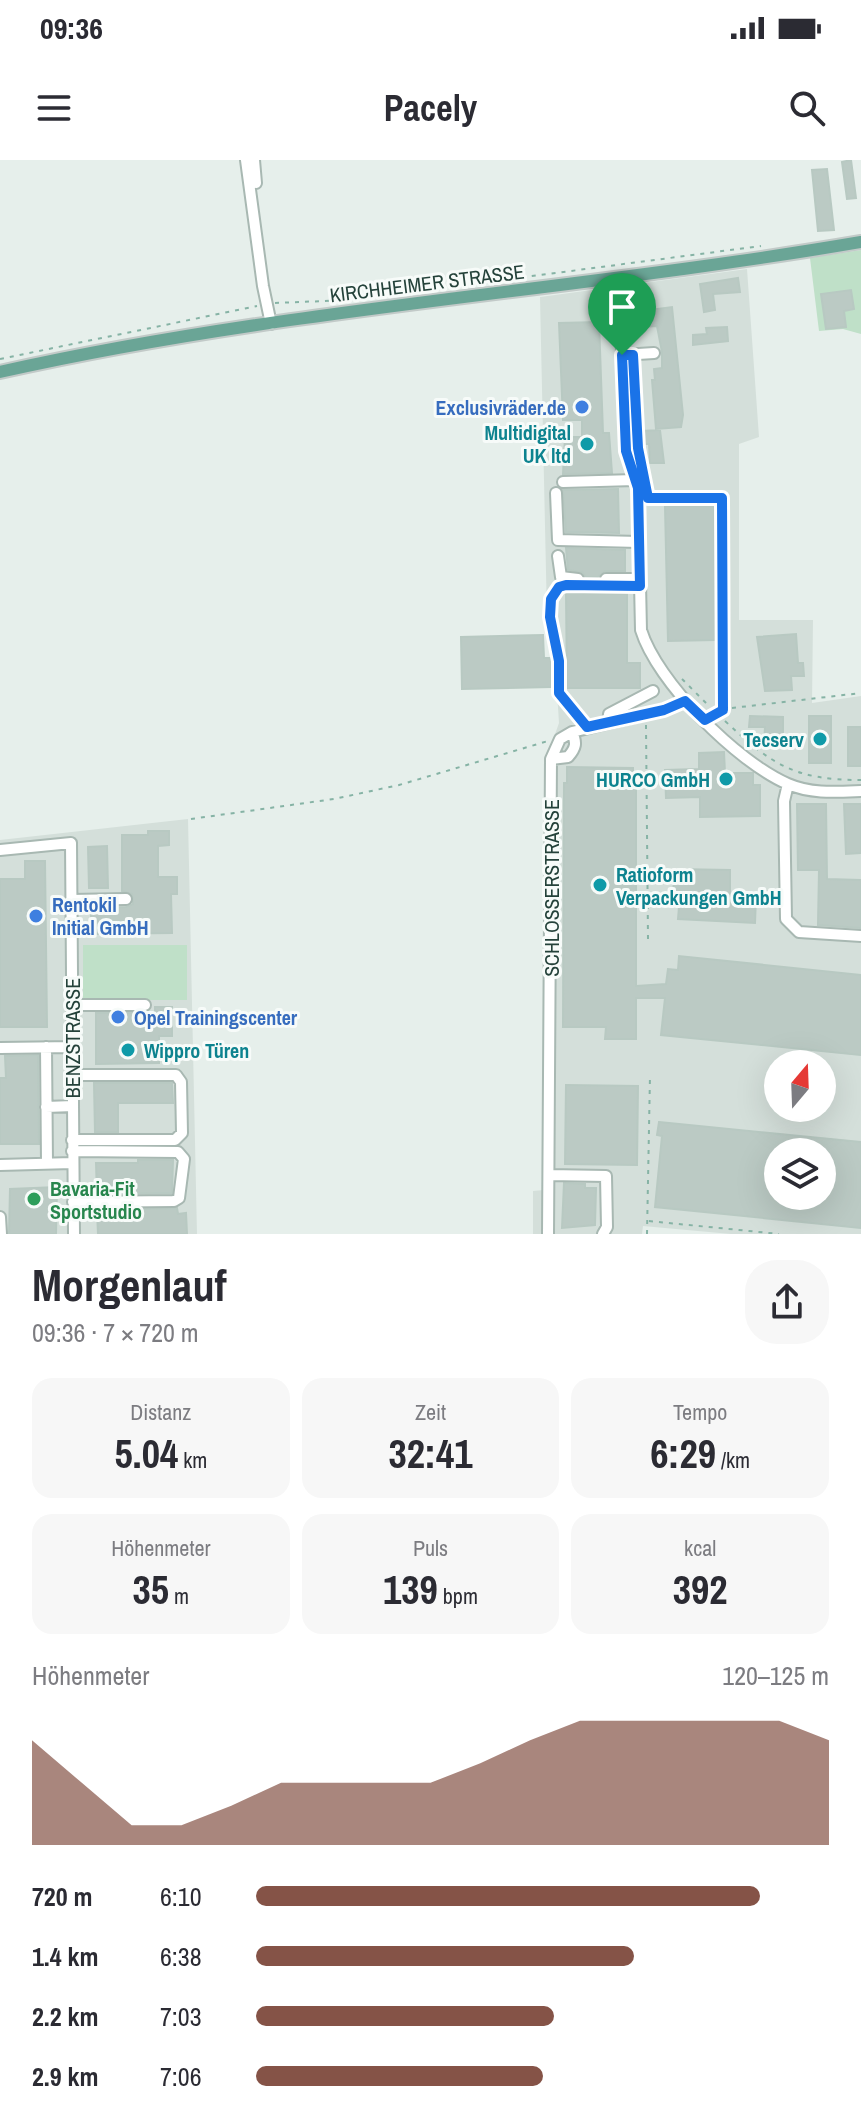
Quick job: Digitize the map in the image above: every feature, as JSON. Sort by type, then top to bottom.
[{"type":"main road","name":"KIRCHHEIMER STRASSE","points":[[0,372],[271,324],[861,242]]},
{"type":"street","points":[[246,160],[271,324]]},
{"type":"street","points":[[254,160],[270,285],[268,304]]},
{"type":"street","points":[[619,278],[628,355],[626,451],[643,498],[639,542],[641,630],[647,650],[657,668],[685,701],[755,764],[788,784],[820,793],[861,791]]},
{"type":"street","points":[[628,355],[654,353]]},
{"type":"street","points":[[563,482],[635,480]]},
{"type":"street","points":[[556,493],[558,540],[639,542]]},
{"type":"street","points":[[643,498],[722,498],[720,712],[705,720]]},
{"type":"street","points":[[558,556],[561,577],[640,582]]},
{"type":"street","points":[[587,727],[559,693],[559,661],[550,617],[551,599],[559,587],[566,585],[640,582]]},
{"type":"street","points":[[608,722],[616,709],[653,691]]},
{"type":"street","points":[[560,739],[587,727],[685,701]]},
{"type":"street","points":[[551,759],[568,757],[574,750],[576,741],[572,732]]},
{"type":"street","name":"SCHLOSSERSTRASSE","points":[[548,1234],[551,759],[560,739]]},
{"type":"street","points":[[788,784],[784,801],[786,919],[799,932],[861,936]]},
{"type":"street","name":"BENZSTRASSE","points":[[0,850],[71,843],[74,1234]]},
{"type":"street","points":[[71,900],[126,899]]},
{"type":"street","points":[[72,1005],[145,1005]]},
{"type":"street","points":[[46,1047],[47,1163]]},
{"type":"street","points":[[0,1048],[73,1047]]},
{"type":"street","points":[[0,1165],[47,1163],[72,1151],[175,1140],[182,1133],[181,1082],[176,1075],[73,1075]]},
{"type":"street","points":[[46,1107],[73,1106]]},
{"type":"street","points":[[72,1151],[178,1152],[184,1159],[184,1179],[179,1198],[174,1201],[73,1202]]},
{"type":"street","points":[[549,1172],[606,1176],[607,1227],[603,1234]]},
{"type":"street","points":[[0,1217],[1,1234]]},
{"type":"path","points":[[491,282],[707,251],[773,246]]},
{"type":"path","points":[[0,359],[268,304],[329,299],[355,301]]},
{"type":"path","points":[[632,323],[628,355],[643,498]]},
{"type":"path","points":[[674,671],[776,765],[821,780],[861,780]]},
{"type":"path","points":[[720,712],[861,693]]},
{"type":"path","points":[[645,714],[649,773],[648,939]]},
{"type":"path","points":[[191,819],[334,799],[399,785],[508,750],[560,739]]},
{"type":"path","points":[[647,1234],[650,1075]]},
{"type":"path","points":[[648,1221],[779,1234]]},
{"type":"shaded area","points":[[747,269],[759,437],[739,444],[739,620],[813,620],[812,703],[861,696],[861,1234],[731,1234],[643,1226],[642,1234],[533,1234],[533,1191],[544,1190],[547,757],[559,723],[555,659],[547,617],[540,297]]},
{"type":"shaded area","points":[[188,819],[197,1234],[0,1234],[0,840]]},
{"type":"green space","points":[[861,250],[861,334],[843,329],[819,331],[810,258]]},
{"type":"green space","points":[[83,945],[187,945],[187,1000],[83,1000]]},
{"type":"building","points":[[851,160],[856,198],[847,199],[842,162]]},
{"type":"building","points":[[827,169],[834,230],[818,231],[812,170]]},
{"type":"building","points":[[738,278],[740,292],[713,294],[715,310],[704,312],[700,284]]},
{"type":"building","points":[[851,290],[854,309],[844,311],[846,327],[826,329],[821,294]]},
{"type":"building","points":[[672,307],[683,415],[681,427],[656,429],[652,380],[655,380],[654,369],[662,368],[662,352],[657,326],[643,327],[641,311]]},
{"type":"building","points":[[599,322],[603,433],[609,433],[612,473],[563,474],[565,437],[582,437],[582,420],[563,420],[559,323]]},
{"type":"building","points":[[727,327],[728,341],[693,345],[693,335],[707,334],[706,328]]},
{"type":"building","points":[[660,430],[664,463],[650,463],[649,444],[643,444],[642,431]]},
{"type":"building","points":[[618,489],[619,533],[566,532],[563,490]]},
{"type":"building","points":[[665,506],[714,506],[715,640],[668,641]]},
{"type":"building","points":[[566,548],[625,550],[625,571],[605,571],[598,577],[586,577],[582,572],[568,570]]},
{"type":"building","points":[[566,593],[627,594],[627,663],[640,663],[640,688],[567,688]]},
{"type":"building","points":[[796,634],[798,663],[803,663],[804,676],[791,676],[792,690],[765,691],[757,637]]},
{"type":"building","points":[[543,635],[544,658],[550,658],[551,662],[551,687],[462,689],[461,637]]},
{"type":"building","points":[[750,716],[783,717],[783,744],[764,743],[765,727],[749,727]]},
{"type":"building","name":"Tecserv","points":[[809,716],[831,716],[831,763],[809,763]]},
{"type":"building","points":[[848,727],[861,727],[861,766],[848,766]]},
{"type":"building","name":"HURCO GmbH","points":[[724,752],[725,773],[753,773],[753,785],[760,785],[760,816],[700,817],[700,797],[666,798],[665,770],[699,769],[699,753]]},
{"type":"building","points":[[567,767],[633,768],[633,783],[636,783],[636,986],[666,984],[668,969],[678,970],[679,956],[861,975],[861,1055],[836,1052],[836,1050],[661,1035],[665,998],[636,998],[636,1039],[605,1039],[606,1027],[563,1027],[564,783],[567,783]]},
{"type":"building","points":[[797,804],[826,804],[827,879],[861,880],[861,928],[818,925],[819,870],[798,870]]},
{"type":"building","points":[[844,804],[861,804],[861,853],[846,854]]},
{"type":"building","points":[[148,831],[169,831],[169,845],[158,846],[158,877],[177,877],[177,894],[171,894],[172,933],[91,934],[91,908],[133,904],[132,894],[122,891],[122,835],[148,835]]},
{"type":"building","points":[[107,846],[108,888],[89,888],[88,847]]},
{"type":"building","points":[[25,861],[45,861],[47,1027],[0,1027],[0,879],[25,879]]},
{"type":"building","points":[[674,869],[730,870],[730,896],[756,897],[755,923],[678,919],[679,907],[673,907]]},
{"type":"building","points":[[155,1007],[172,1007],[172,1036],[159,1036],[159,1063],[96,1064],[96,1013],[140,1013],[140,1025],[155,1025]]},
{"type":"building","points":[[38,1055],[39,1144],[0,1144],[0,1078],[6,1078],[5,1056]]},
{"type":"building","points":[[94,1083],[172,1083],[173,1103],[118,1103],[118,1132],[95,1132]]},
{"type":"building","points":[[566,1085],[638,1086],[637,1165],[565,1164]]},
{"type":"building","points":[[659,1122],[821,1138],[764,1138],[764,1210],[836,1210],[836,1140],[861,1142],[861,1228],[655,1207],[662,1136],[657,1135]]},
{"type":"building","points":[[138,1160],[173,1160],[172,1193],[97,1194],[96,1163],[138,1163]]},
{"type":"building","points":[[564,1183],[596,1188],[595,1225],[562,1228]]},
{"type":"building","points":[[57,1187],[56,1234],[9,1234],[10,1189]]},
{"type":"building","points":[[177,1208],[178,1214],[186,1213],[187,1234],[98,1234],[97,1210]]},
{"type":"place","name":"Exclusivräder.de","points":[[582,407]]},
{"type":"place","name":"Multidigital UK ltd","points":[[587,444]]},
{"type":"place","name":"Tecserv","points":[[820,739]]},
{"type":"place","name":"HURCO GmbH","points":[[726,779]]},
{"type":"place","name":"Ratioform Verpackungen GmbH","points":[[600,885]]},
{"type":"place","name":"Rentokil Initial GmbH","points":[[36,916]]},
{"type":"place","name":"Opel Trainingscenter","points":[[118,1017]]},
{"type":"place","name":"Wippro Türen","points":[[128,1050]]},
{"type":"place","name":"Bavaria-Fit Sportstudio","points":[[34,1199]]},
{"type":"route","points":[[622,355],[633,355],[638,448],[647,476],[648,498],[722,498],[724,703],[723,710],[705,720],[685,701],[664,710],[587,727],[559,693],[559,661],[550,617],[551,599],[555,592],[566,585],[640,586],[638,488],[626,451],[622,355]]}]
